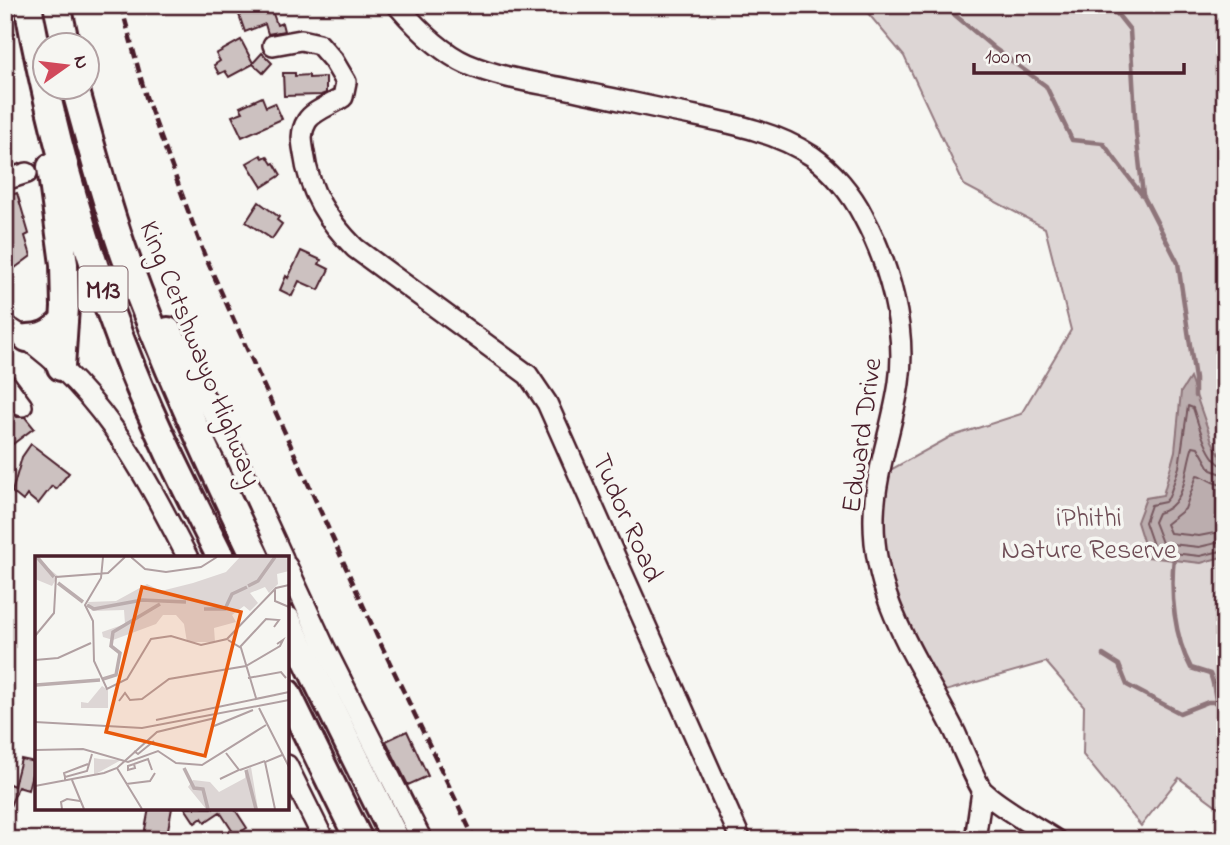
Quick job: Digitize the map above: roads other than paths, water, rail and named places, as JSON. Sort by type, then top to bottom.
[{"type":"highway","name":"M13","points":[[28,5],[33,32]]},
{"type":"highway","points":[[57,5],[62,32]]},
{"type":"highway","points":[[44,102],[64,264],[65,307],[61,367]]},
{"type":"highway","name":"M13","points":[[49,102],[72,194],[132,370],[219,556]]},
{"type":"highway","name":"King Cetshwayo Highway","points":[[79,102],[124,253],[156,340],[256,556]]},
{"type":"highway","points":[[124,253],[191,372]]},
{"type":"highway","points":[[16,331],[35,338],[53,331],[62,322]]},
{"type":"highway","points":[[289,624],[396,840]]},
{"type":"highway","points":[[289,697],[359,840]]},
{"type":"street","name":"Edward Drive","points":[[397,5],[442,49],[466,63],[505,76],[724,122],[779,139],[813,156],[836,178],[863,215],[880,255],[900,331],[899,382],[874,513],[875,552],[882,587],[912,643],[982,791]]},
{"type":"street","name":"Tudor Road","points":[[273,45],[301,40],[319,44],[333,60],[346,82],[343,97],[307,120],[301,134],[306,168],[318,202],[335,228],[355,248],[528,375],[547,403],[741,840]]},
{"type":"street","points":[[5,180],[27,173]]},
{"type":"street","points":[[16,331],[61,367],[103,412],[148,479],[187,556]]},
{"type":"street","points":[[191,372],[238,460],[282,556]]},
{"type":"street","points":[[5,383],[22,406]]},
{"type":"street","points":[[209,458],[232,483],[250,512],[265,556]]},
{"type":"street","points":[[289,570],[422,840]]},
{"type":"street","points":[[289,769],[324,840]]},
{"type":"street","points":[[975,840],[982,791],[1056,840]]},
{"type":"water","points":[[1190,378],[1212,441],[1225,465],[1225,556],[1201,563],[1148,557],[1137,522],[1146,498],[1163,495],[1175,451],[1181,392]]},
{"type":"waterway","points":[[943,5],[994,48],[1046,86],[1072,140],[1103,143],[1142,195]]},
{"type":"waterway","points":[[1110,5],[1130,30],[1136,133],[1143,195],[1178,263],[1195,379],[1195,396]]},
{"type":"waterway","points":[[1174,557],[1173,600],[1177,629],[1185,656],[1191,668],[1210,674],[1216,701],[1225,716]]},
{"type":"waterway","points":[[1103,655],[1119,665],[1127,685],[1180,713],[1208,702],[1216,702]]},
{"type":"railway","points":[[121,5],[146,97],[204,254],[377,636],[475,840]]},
{"type":"park label","name":"iPhithi Nature Reserve","points":[[1089,532]]}]
